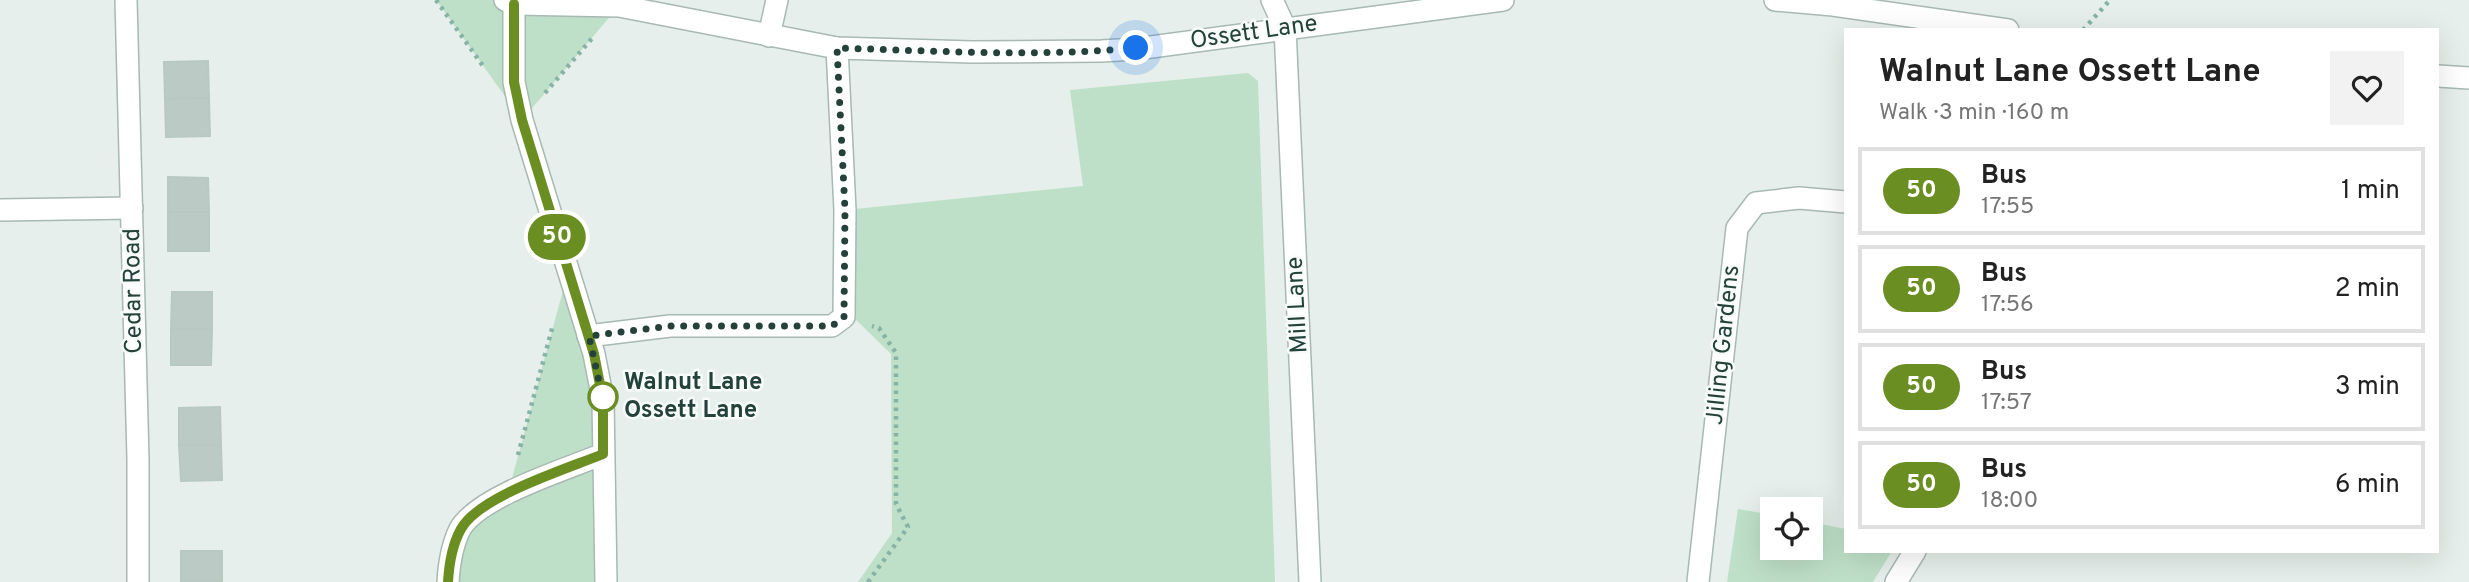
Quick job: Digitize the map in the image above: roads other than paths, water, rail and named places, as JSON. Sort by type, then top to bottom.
[{"type":"street","name":"Cedar Road","points":[[126,0],[138,459],[138,582]]},
{"type":"street","points":[[769,36],[777,0]]},
{"type":"street","points":[[1272,0],[1285,28]]},
{"type":"street","name":"Ossett Lane","points":[[510,2],[620,6],[837,48],[972,52],[1101,51],[1503,0]]},
{"type":"street","points":[[1775,0],[1885,6],[1998,28]]},
{"type":"street","points":[[510,2],[516,95],[589,336],[603,400],[607,582]]},
{"type":"street","name":"Mill Lane","points":[[1285,28],[1310,582]]},
{"type":"street","points":[[589,336],[670,326],[832,326],[844,317],[845,210],[837,48]]},
{"type":"street","points":[[2439,76],[2469,78]]},
{"type":"street","name":"Jilling Gardens","points":[[1698,582],[1737,228],[1756,204],[1799,198],[1844,202]]},
{"type":"street","points":[[0,210],[132,208]]},
{"type":"street","points":[[448,582],[460,529],[470,516],[508,493],[603,454]]},
{"type":"street","points":[[1896,582],[1914,553]]},
{"type":"place","name":"Walnut Lane Ossett Lane","points":[[603,397]]}]
